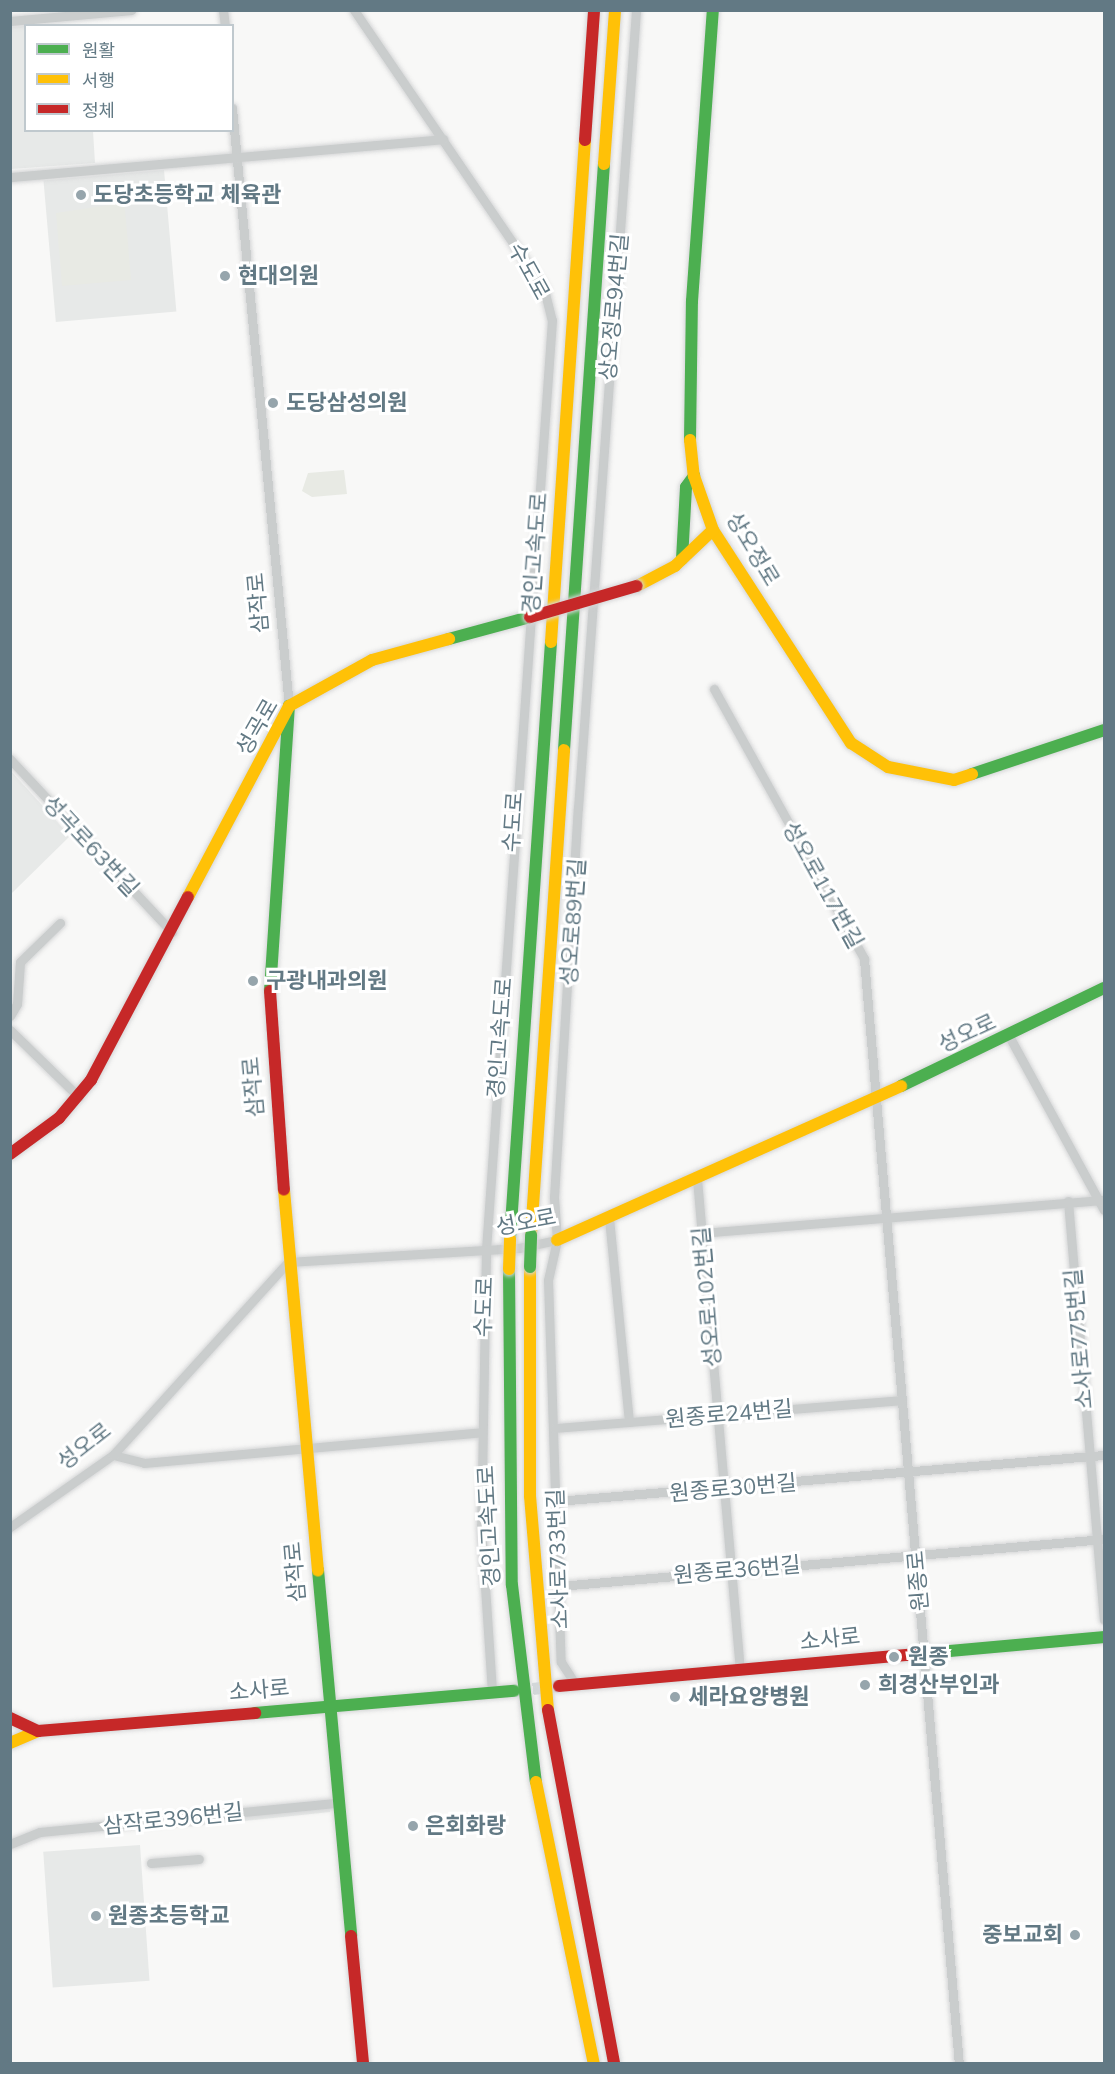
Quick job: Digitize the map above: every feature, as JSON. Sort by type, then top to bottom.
[{"type":"main road","name":"경인고속도로","points":[[594,10],[510,1239],[508,1491],[513,1596],[531,1757],[594,2064]]},
{"type":"main road","name":"경인고속도로","points":[[614,2064],[541,1672],[530,1496],[530,1267],[615,10]]},
{"type":"main road","name":"상오정로","points":[[713,10],[692,301],[694,477],[713,530],[851,743],[888,766],[910,775],[954,780],[1104,730]]},
{"type":"main road","points":[[682,559],[686,487],[694,477]]},
{"type":"main road","name":"성곡로","points":[[10,1154],[79,1097],[172,932],[289,706],[372,660],[638,586],[682,559],[713,530]]},
{"type":"main road","name":"삼작로","points":[[289,706],[268,1015],[328,1706],[363,2064]]},
{"type":"main road","name":"성오로","points":[[557,1240],[876,1098],[1009,1036],[1104,988]]},
{"type":"main road","name":"소사로","points":[[559,1686],[1104,1636]]},
{"type":"main road","name":"소사로","points":[[10,1718],[38,1731],[514,1691]]},
{"type":"main road","points":[[10,1743],[38,1731]]},
{"type":"street","points":[[10,21],[132,10]]},
{"type":"street","name":"수도로","points":[[354,10],[544,289],[552,320],[486,1251],[482,1432],[492,1693]]},
{"type":"street","name":"상오정로94번길","points":[[592,603],[636,10]]},
{"type":"street","name":"삼작로","points":[[234,127],[289,706]]},
{"type":"street","points":[[10,177],[443,139]]},
{"type":"street","name":"성오로89번길","points":[[555,1428],[548,1280],[557,1240],[554,1197],[592,603]]},
{"type":"street","name":"성오로117번길","points":[[714,689],[864,959],[876,1098]]},
{"type":"street","name":"성곡로63번길","points":[[10,759],[172,932]]},
{"type":"street","points":[[10,1016],[17,1004],[20,962],[60,923]]},
{"type":"street","points":[[10,1030],[79,1097]]},
{"type":"street","points":[[1009,1036],[1102,1200],[1104,1210]]},
{"type":"street","name":"원종로","points":[[876,1098],[959,2064]]},
{"type":"street","name":"성오로102번길","points":[[697,1179],[740,1669]]},
{"type":"street","points":[[701,1233],[1102,1200]]},
{"type":"street","name":"소사로775번길","points":[[1068,1201],[1089,1457],[1100,1539],[1104,1619]]},
{"type":"street","points":[[609,1218],[629,1422]]},
{"type":"street","name":"성오로","points":[[10,1527],[113,1455],[288,1262],[486,1251],[557,1240]]},
{"type":"street","name":"원종로24번길","points":[[555,1428],[902,1400]]},
{"type":"street","name":"소사로733번길","points":[[555,1428],[561,1662],[576,1685]]},
{"type":"street","points":[[113,1455],[144,1463],[482,1432]]},
{"type":"street","name":"원종로30번길","points":[[556,1501],[724,1489],[1104,1455]]},
{"type":"street","name":"원종로36번길","points":[[559,1586],[1100,1539]]},
{"type":"street","name":"삼작로396번길","points":[[10,1844],[40,1832],[338,1803]]},
{"type":"street","points":[[151,1863],[199,1859]]},
{"type":"shaded area","points":[[24,26],[24,132],[93,132],[95,163],[11,169],[11,27]]},
{"type":"shaded area","points":[[164,170],[176,311],[56,322],[43,181]]},
{"type":"shaded area","points":[[124,197],[131,280],[62,286],[56,213],[109,205],[108,199]]},
{"type":"shaded area","points":[[344,470],[347,494],[312,497],[302,491],[308,473]]},
{"type":"shaded area","points":[[11,771],[70,836],[11,894]]},
{"type":"shaded area","points":[[329,1802],[330,1812],[153,1831],[152,1821]]},
{"type":"shaded area","name":"원종초등학교","points":[[140,1845],[149,1981],[53,1987],[43,1852]]},
{"type":"tunnel","points":[[515,1691],[559,1686]]},
{"type":"traffic: fast","points":[[690,440],[692,301],[713,10]]},
{"type":"traffic: fast","points":[[564,750],[604,164]]},
{"type":"traffic: fast","points":[[682,559],[686,487],[694,476]]},
{"type":"traffic: fast","points":[[449,639],[530,617]]},
{"type":"traffic: fast","points":[[510,1239],[551,642]]},
{"type":"traffic: fast","points":[[270,991],[289,706]]},
{"type":"traffic: fast","points":[[972,774],[1104,730]]},
{"type":"traffic: fast","points":[[901,1086],[1104,988]]},
{"type":"traffic: fast","points":[[530,1267],[531,1235]]},
{"type":"traffic: fast","points":[[509,1269],[512,1585],[536,1782]]},
{"type":"traffic: fast","points":[[318,1570],[351,1936]]},
{"type":"traffic: fast","points":[[917,1654],[1104,1637]]},
{"type":"traffic: fast","points":[[255,1713],[514,1691]]},
{"type":"traffic: slow","points":[[604,164],[615,10]]},
{"type":"traffic: slow","points":[[551,642],[585,140]]},
{"type":"traffic: slow","points":[[690,440],[694,476],[713,530],[851,743],[888,767],[954,780],[972,774]]},
{"type":"traffic: slow","points":[[637,586],[675,566],[713,530]]},
{"type":"traffic: slow","points":[[188,897],[289,706],[372,660],[449,639]]},
{"type":"traffic: slow","points":[[531,1235],[564,750]]},
{"type":"traffic: slow","points":[[557,1240],[901,1086]]},
{"type":"traffic: slow","points":[[284,1190],[318,1570]]},
{"type":"traffic: slow","points":[[509,1269],[510,1239]]},
{"type":"traffic: slow","points":[[530,1267],[530,1496],[548,1710]]},
{"type":"traffic: slow","points":[[10,1743],[38,1731]]},
{"type":"traffic: slow","points":[[536,1782],[594,2064]]},
{"type":"traffic: jam","points":[[585,140],[594,10]]},
{"type":"traffic: jam","points":[[530,617],[637,586]]},
{"type":"traffic: jam","points":[[10,1154],[59,1118],[91,1080],[188,897]]},
{"type":"traffic: jam","points":[[270,991],[284,1190]]},
{"type":"traffic: jam","points":[[559,1686],[917,1654]]},
{"type":"traffic: jam","points":[[548,1710],[614,2064]]},
{"type":"traffic: jam","points":[[10,1718],[38,1731],[255,1713]]},
{"type":"traffic: jam","points":[[351,1936],[363,2064]]},
{"type":"place","name":"도당초등학교 체육관","points":[[81,195]]},
{"type":"place","name":"현대의원","points":[[225,276]]},
{"type":"place","name":"도당삼성의원","points":[[273,403]]},
{"type":"place","name":"구광내과의원","points":[[253,981]]},
{"type":"place","name":"원종","points":[[894,1657]]},
{"type":"place","name":"희경산부인과","points":[[865,1685]]},
{"type":"place","name":"세라요양병원","points":[[675,1697]]},
{"type":"place","name":"은회화랑","points":[[413,1826]]},
{"type":"place","name":"원종초등학교","points":[[96,1916]]},
{"type":"place","name":"중보교회","points":[[1075,1935]]}]
